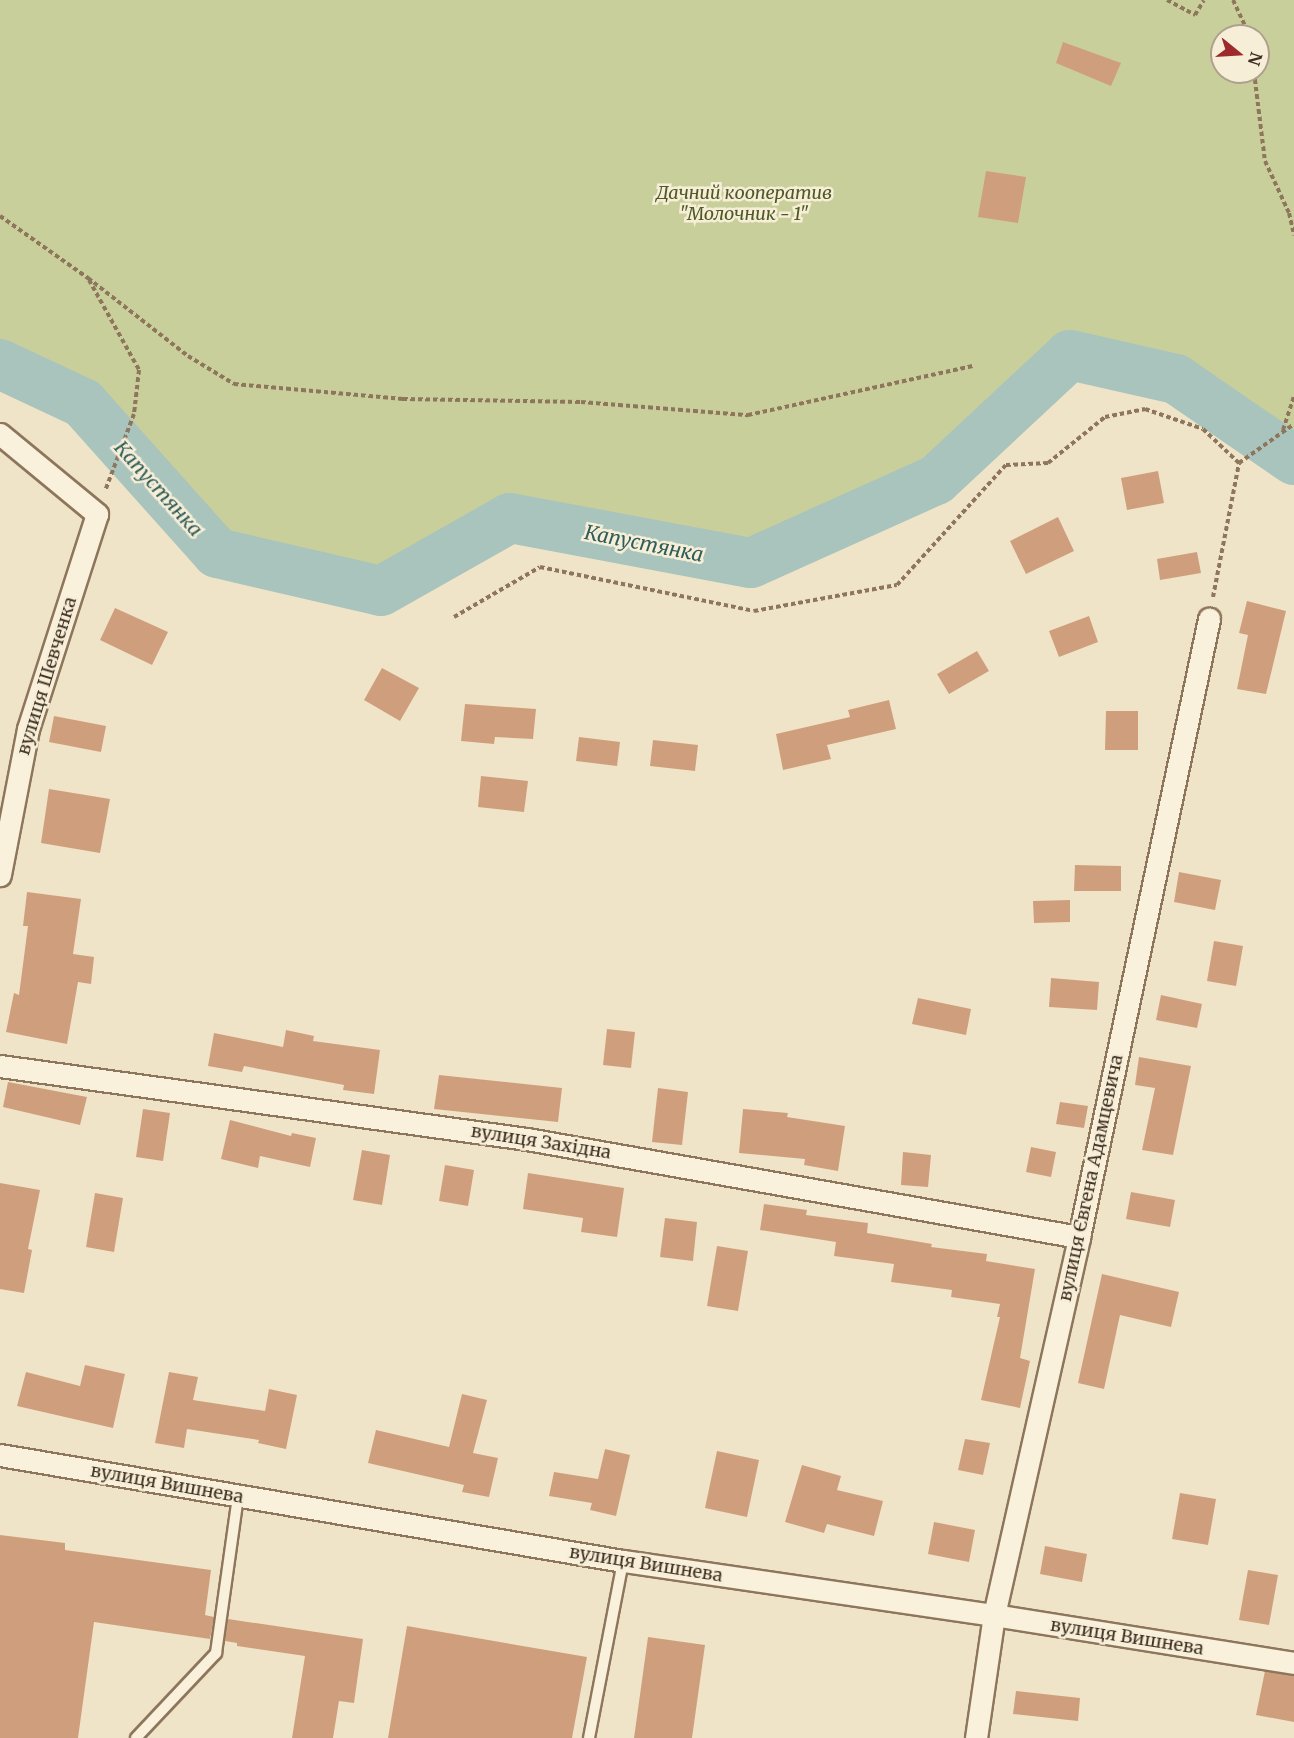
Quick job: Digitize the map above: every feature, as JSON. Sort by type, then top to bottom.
[{"type":"street","name":"вулиця Шевченка","points":[[0,875],[28,729],[97,514],[1,438]]},
{"type":"street","name":"вулиця Євгена Адамцевича","points":[[976,1738],[994,1615],[1079,1237],[1209,619]]},
{"type":"street","name":"вулиця Західна","points":[[0,1066],[526,1139],[1079,1237]]},
{"type":"street","name":"вулиця Вишнева","points":[[0,1455],[623,1562],[994,1615],[1294,1664]]},
{"type":"lane","points":[[136,1738],[216,1653],[238,1497]]},
{"type":"lane","points":[[589,1738],[623,1562]]},
{"type":"path","points":[[1167,0],[1195,15],[1204,0]]},
{"type":"path","points":[[1233,0],[1244,24]]},
{"type":"path","points":[[1255,84],[1265,161],[1289,213],[1294,235]]},
{"type":"path","points":[[0,216],[88,278],[188,356],[234,384],[404,399],[581,402],[748,416],[973,366]]},
{"type":"path","points":[[88,278],[139,370],[134,414],[115,461]]},
{"type":"path","points":[[1282,430],[1294,396]]},
{"type":"path","points":[[454,617],[540,567],[754,611],[897,585],[1006,465],[1048,464],[1105,417],[1145,409],[1203,429],[1239,463]]},
{"type":"path","points":[[1209,619],[1239,463],[1282,430],[1294,424]]},
{"type":"green space","name":"Дачний кооператив \"Молочник - 1\"","points":[[0,0],[1294,0],[1294,430],[1247,406],[1185,364],[1072,332],[938,456],[769,542],[500,503],[384,566],[228,537],[100,392],[0,343]]},
{"type":"building","points":[[1063,42],[1121,63],[1111,86],[1056,63]]},
{"type":"building","points":[[986,171],[1026,177],[1018,223],[978,217]]},
{"type":"building","points":[[1158,471],[1164,503],[1127,510],[1121,478]]},
{"type":"building","points":[[1058,517],[1074,551],[1026,574],[1010,541]]},
{"type":"building","points":[[1197,552],[1201,573],[1160,580],[1157,559]]},
{"type":"building","points":[[1247,601],[1286,611],[1266,694],[1237,689],[1248,635],[1239,633]]},
{"type":"building","points":[[115,608],[168,632],[152,665],[100,640]]},
{"type":"building","points":[[1089,616],[1098,642],[1059,657],[1049,631]]},
{"type":"building","points":[[977,651],[989,671],[949,694],[937,674]]},
{"type":"building","points":[[382,668],[419,688],[400,721],[364,700]]},
{"type":"building","points":[[889,700],[896,729],[827,745],[831,759],[783,770],[776,734],[850,717],[848,710]]},
{"type":"building","points":[[465,704],[536,709],[533,739],[495,737],[494,744],[461,741]]},
{"type":"building","points":[[1106,711],[1138,711],[1138,750],[1105,750]]},
{"type":"building","points":[[54,716],[106,726],[101,752],[49,742]]},
{"type":"building","points":[[579,737],[620,742],[617,766],[576,761]]},
{"type":"building","points":[[653,740],[698,745],[695,771],[650,766]]},
{"type":"building","points":[[481,776],[528,781],[524,812],[478,807]]},
{"type":"building","points":[[49,789],[110,799],[100,853],[41,843]]},
{"type":"building","points":[[1075,865],[1121,866],[1121,891],[1074,891]]},
{"type":"building","points":[[1179,872],[1221,880],[1215,910],[1174,902]]},
{"type":"building","points":[[27,892],[81,899],[73,954],[94,957],[91,984],[78,982],[67,1044],[6,1032],[14,993],[19,995],[28,926],[23,926]]},
{"type":"building","points":[[1070,900],[1070,922],[1034,923],[1033,901]]},
{"type":"building","points":[[1214,941],[1243,946],[1236,986],[1207,981]]},
{"type":"building","points":[[1051,978],[1099,982],[1097,1010],[1049,1007]]},
{"type":"building","points":[[1161,995],[1202,1004],[1197,1028],[1156,1020]]},
{"type":"building","points":[[918,998],[971,1009],[966,1035],[912,1024]]},
{"type":"building","points":[[607,1029],[635,1032],[631,1068],[603,1065]]},
{"type":"building","points":[[286,1030],[314,1036],[313,1041],[380,1050],[374,1094],[343,1090],[344,1085],[244,1066],[242,1072],[208,1066],[214,1033],[283,1047]]},
{"type":"building","points":[[1139,1057],[1191,1066],[1173,1155],[1142,1150],[1155,1088],[1135,1085]]},
{"type":"building","points":[[439,1075],[562,1088],[558,1122],[434,1109]]},
{"type":"building","points":[[8,1082],[87,1097],[80,1125],[3,1107]]},
{"type":"building","points":[[658,1088],[688,1092],[682,1145],[652,1142]]},
{"type":"building","points":[[1060,1102],[1088,1106],[1084,1128],[1056,1124]]},
{"type":"building","points":[[143,1109],[170,1113],[163,1161],[136,1157]]},
{"type":"building","points":[[743,1109],[788,1113],[787,1117],[845,1126],[838,1171],[804,1165],[805,1159],[739,1153]]},
{"type":"building","points":[[230,1120],[291,1136],[292,1133],[316,1138],[310,1167],[260,1156],[258,1168],[221,1159]]},
{"type":"building","points":[[1031,1147],[1056,1152],[1051,1177],[1026,1172]]},
{"type":"building","points":[[362,1150],[390,1155],[382,1205],[353,1200]]},
{"type":"building","points":[[903,1152],[931,1155],[928,1187],[901,1185]]},
{"type":"building","points":[[445,1165],[474,1170],[468,1206],[439,1201]]},
{"type":"building","points":[[528,1173],[624,1188],[617,1237],[581,1232],[583,1218],[523,1209]]},
{"type":"building","points":[[0,1183],[40,1190],[28,1249],[32,1250],[24,1293],[0,1289]]},
{"type":"building","points":[[1131,1192],[1175,1200],[1170,1227],[1126,1219]]},
{"type":"building","points":[[95,1193],[123,1198],[114,1252],[86,1247]]},
{"type":"building","points":[[764,1204],[807,1210],[806,1215],[868,1223],[867,1233],[932,1244],[931,1247],[987,1254],[986,1261],[1035,1269],[1020,1358],[1030,1361],[1020,1408],[981,1400],[1000,1317],[997,1317],[1000,1304],[951,1297],[952,1290],[891,1282],[894,1264],[834,1256],[836,1242],[760,1230]]},
{"type":"building","points":[[665,1218],[697,1222],[693,1261],[660,1257]]},
{"type":"building","points":[[717,1246],[748,1251],[738,1311],[707,1306]]},
{"type":"building","points":[[1102,1274],[1179,1292],[1171,1327],[1120,1315],[1104,1389],[1078,1383]]},
{"type":"building","points":[[85,1365],[125,1374],[113,1428],[17,1406],[26,1372],[80,1386]]},
{"type":"building","points":[[169,1372],[198,1377],[193,1400],[265,1411],[269,1389],[297,1395],[286,1449],[258,1443],[259,1440],[187,1429],[184,1448],[155,1443]]},
{"type":"building","points":[[462,1394],[487,1400],[473,1453],[498,1458],[489,1497],[462,1492],[464,1485],[368,1463],[376,1430],[449,1447]]},
{"type":"building","points":[[965,1439],[990,1443],[983,1475],[958,1470]]},
{"type":"building","points":[[605,1449],[630,1455],[616,1516],[590,1510],[592,1503],[549,1496],[554,1472],[598,1479]]},
{"type":"building","points":[[717,1451],[759,1460],[747,1517],[705,1508]]},
{"type":"building","points":[[802,1465],[841,1476],[837,1490],[883,1501],[874,1536],[827,1524],[824,1533],[785,1522]]},
{"type":"building","points":[[1180,1493],[1216,1499],[1208,1545],[1172,1539]]},
{"type":"building","points":[[934,1522],[975,1530],[969,1562],[928,1554]]},
{"type":"building","points":[[0,1535],[65,1543],[65,1550],[211,1570],[205,1615],[214,1617],[210,1639],[94,1622],[78,1738],[0,1738]]},
{"type":"building","points":[[1045,1546],[1087,1554],[1082,1582],[1040,1574]]},
{"type":"building","points":[[1248,1570],[1278,1575],[1269,1625],[1239,1620]]},
{"type":"building","points":[[228,1619],[363,1639],[354,1703],[339,1701],[333,1738],[292,1738],[305,1656],[237,1646],[237,1643],[225,1641]]},
{"type":"building","points":[[407,1626],[587,1657],[572,1738],[388,1738]]},
{"type":"building","points":[[648,1637],[705,1645],[692,1738],[634,1738]]},
{"type":"building","points":[[1265,1671],[1294,1676],[1294,1722],[1256,1715]]},
{"type":"building","points":[[1016,1691],[1080,1698],[1078,1721],[1013,1714]]},
{"type":"waterway","name":"Капустянка","points":[[0,364],[83,403],[217,553],[381,591],[510,518],[751,563],[936,480],[1070,355],[1176,379],[1294,460]]}]
